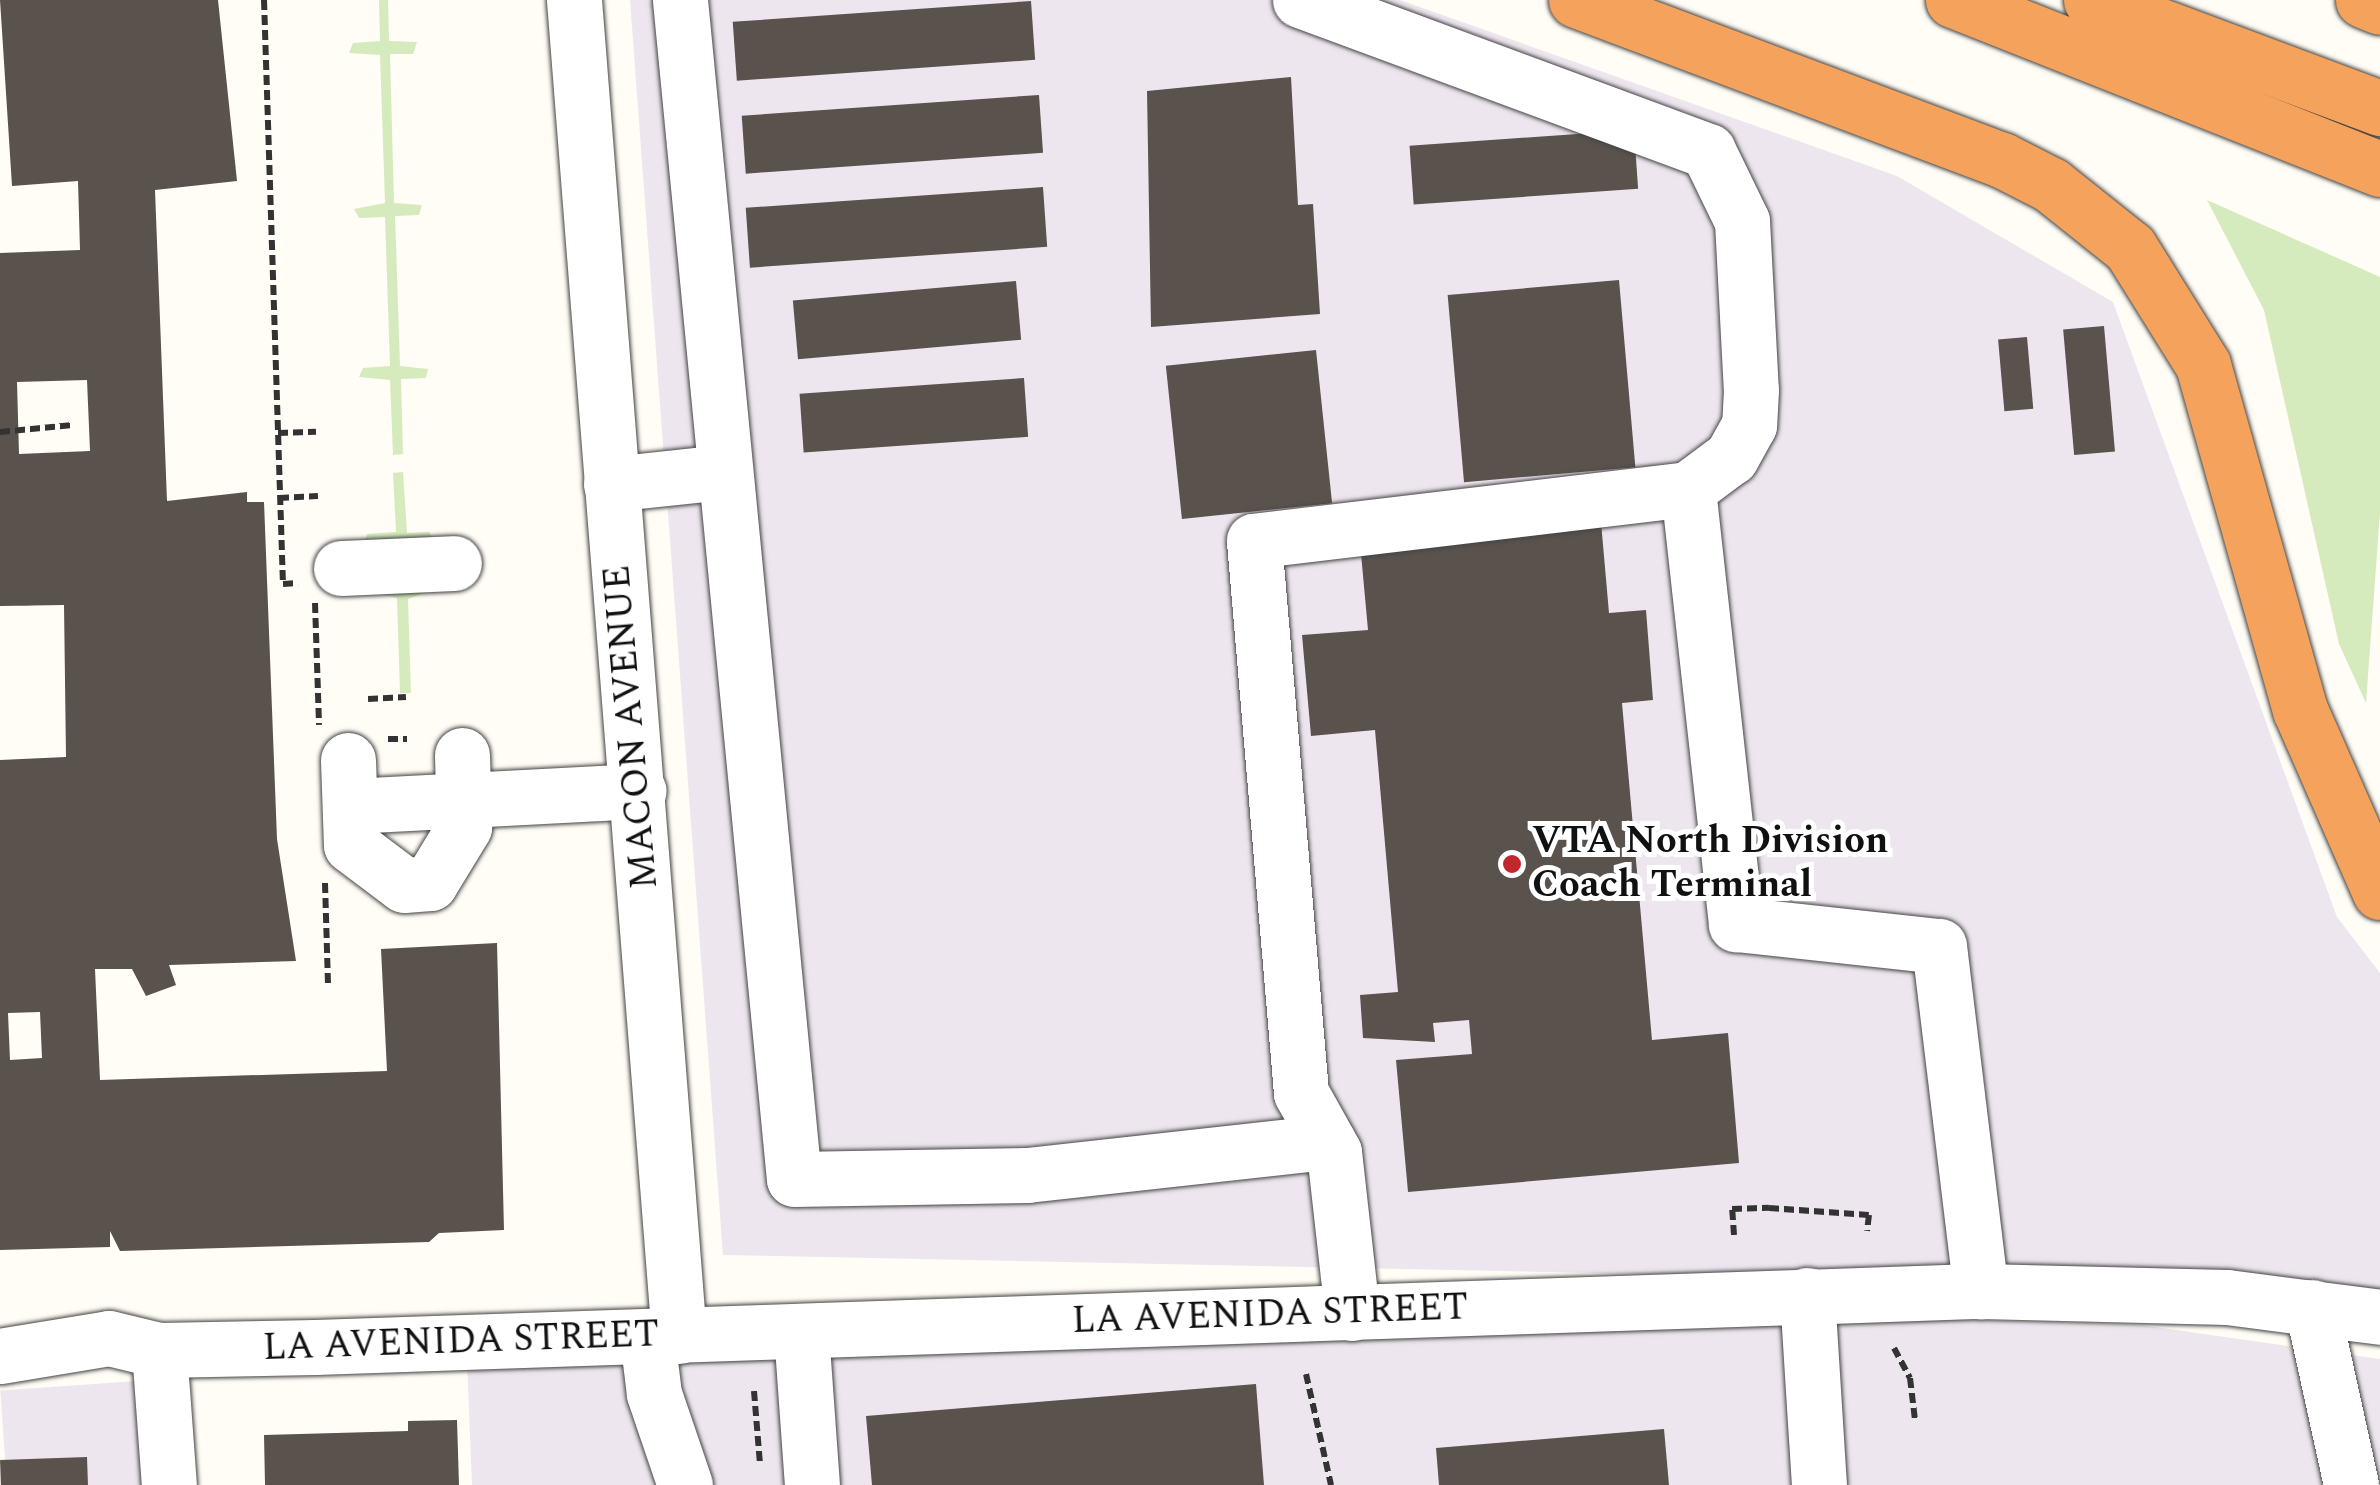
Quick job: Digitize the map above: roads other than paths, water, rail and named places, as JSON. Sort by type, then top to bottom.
[{"type":"highway","points":[[1576,0],[2002,160],[2052,185],[2130,248],[2203,364],[2300,710],[2380,892]]},
{"type":"highway","points":[[1953,0],[2380,169]]},
{"type":"highway","points":[[2091,0],[2380,108]]},
{"type":"highway","points":[[2147,0],[2218,30],[2246,60]]},
{"type":"highway","points":[[2364,0],[2380,6]]},
{"type":"street","name":"MACON AVENUE","points":[[574,0],[639,791],[663,1336],[654,1394],[685,1485]]},
{"type":"street","points":[[680,0],[794,1179],[1028,1175],[1328,1142]]},
{"type":"street","points":[[1300,0],[1708,152],[1742,221],[1749,425],[1731,458],[1688,489],[1254,541],[1301,1094],[1328,1142],[1345,1206],[1352,1313]]},
{"type":"street","points":[[611,484],[724,472]]},
{"type":"street","points":[[1688,489],[1736,924],[1939,946],[1981,1291]]},
{"type":"street","points":[[342,568],[454,563]]},
{"type":"street","points":[[462,778],[464,827],[430,883],[404,886],[352,846],[339,771],[462,778],[639,791]]},
{"type":"street","name":"LA AVENIDA STREET","points":[[20,1355],[82,1339],[160,1350],[1981,1291],[2312,1307],[2380,1317]]},
{"type":"street","points":[[1807,1295],[1819,1485]]},
{"type":"street","points":[[2312,1307],[2352,1485]]},
{"type":"street","points":[[801,1332],[812,1485]]},
{"type":"street","points":[[160,1350],[169,1485]]},
{"type":"place","name":"VTA North Division Coach Terminal","points":[[1512,864]]}]
